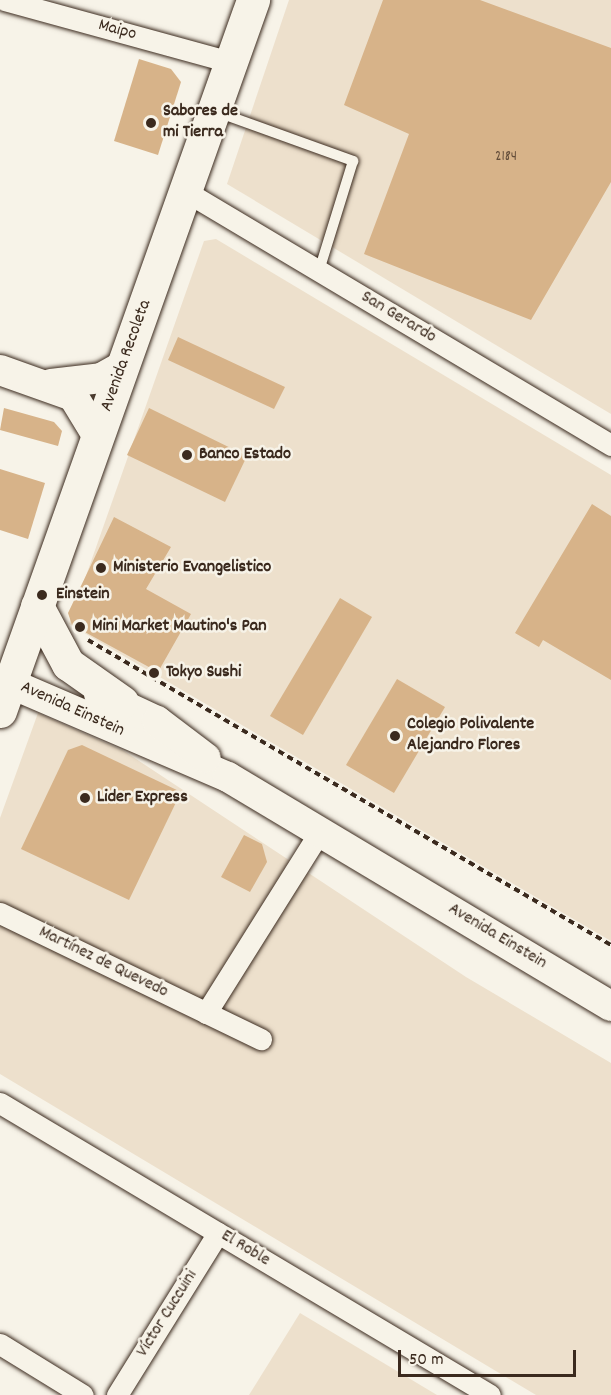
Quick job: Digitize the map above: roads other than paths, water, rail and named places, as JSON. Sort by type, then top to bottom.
[{"type":"main road","name":"Avenida Recoleta","points":[[3,691],[37,606],[253,0]]},
{"type":"main road","points":[[51,384],[100,378],[123,366]]},
{"type":"main road","points":[[0,370],[51,384],[73,396],[98,437]]},
{"type":"main road","points":[[37,606],[68,664],[122,702]]},
{"type":"main road","name":"Avenida Einstein","points":[[3,691],[63,686],[122,702],[169,728],[228,777],[611,1006]]},
{"type":"main road","name":"Avenida Einstein","points":[[3,691],[228,777]]},
{"type":"street","name":"Maipo","points":[[4,0],[231,62]]},
{"type":"street","name":"San Gerardo","points":[[185,191],[611,445]]},
{"type":"street","points":[[206,1013],[320,831]]},
{"type":"street","name":"Martínez de Quevedo","points":[[0,913],[261,1039]]},
{"type":"street","name":"El Roble","points":[[0,1103],[490,1395]]},
{"type":"street","name":"Víctor Cuccuini","points":[[117,1395],[218,1233]]},
{"type":"street","points":[[0,1344],[83,1395]]},
{"type":"lane","points":[[214,111],[353,161],[319,271]]},
{"type":"place","name":"Sabores de mi Tierra","points":[[151,123]]},
{"type":"place","name":"Banco Estado","points":[[187,455]]},
{"type":"place","name":"Ministerio Evangelistico","points":[[101,568]]},
{"type":"place","name":"Einstein","points":[[42,595]]},
{"type":"place","name":"Mini Market Mautino's Pan","points":[[80,627]]},
{"type":"place","name":"Tokyo Sushi","points":[[154,673]]},
{"type":"place","name":"Colegio Polivalente Alejandro Flores","points":[[395,736]]},
{"type":"place","name":"Lider Express","points":[[85,798]]}]
